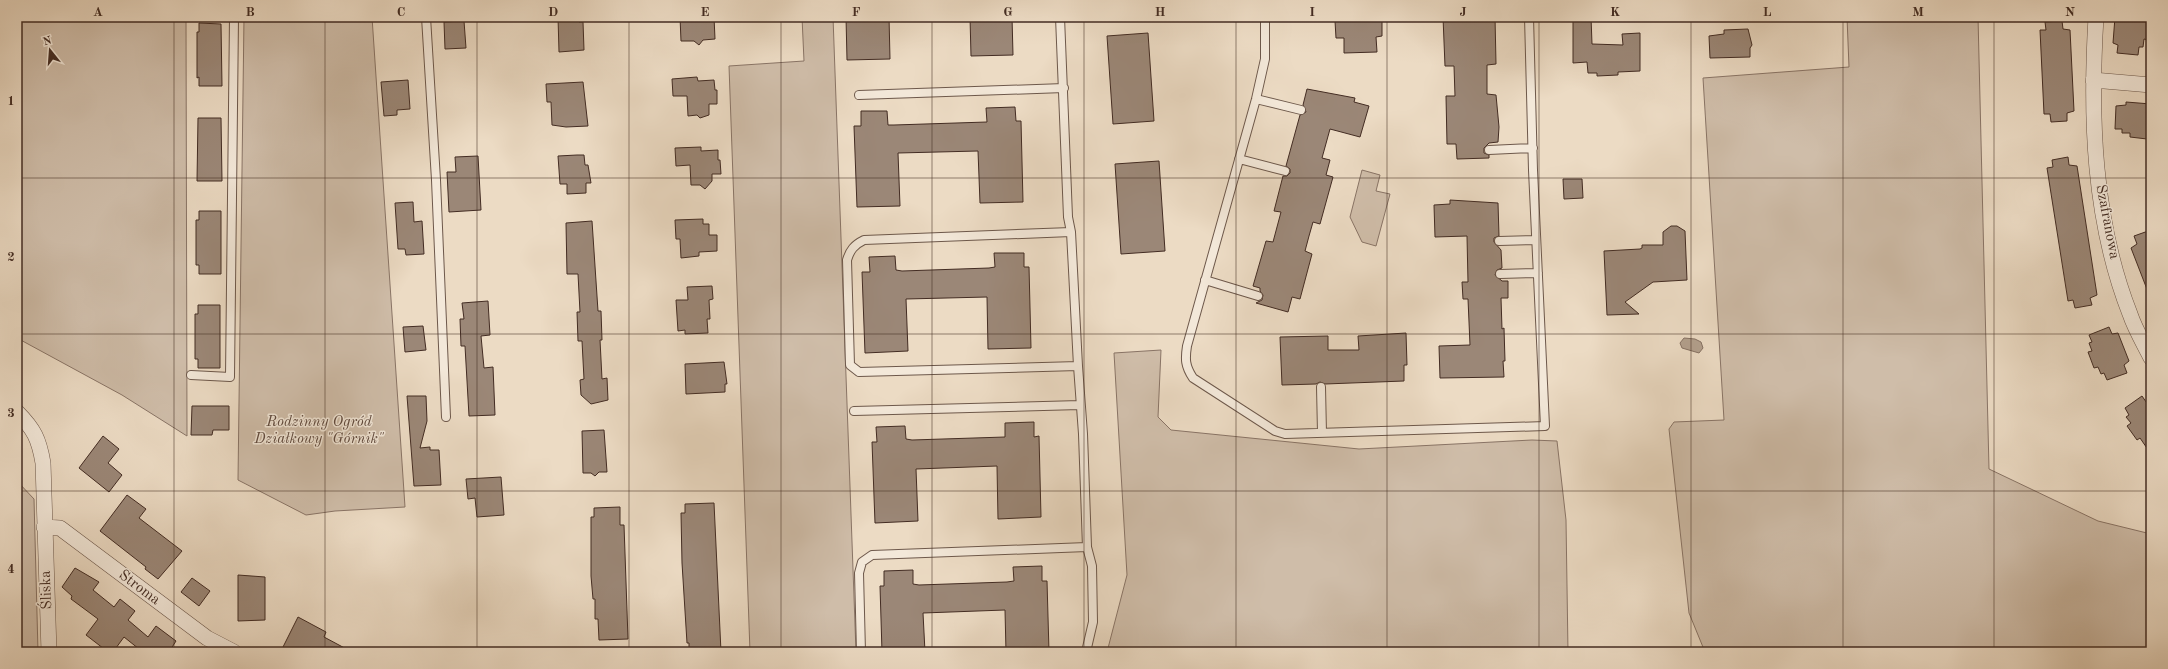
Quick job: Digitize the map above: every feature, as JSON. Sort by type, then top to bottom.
[{"type":"street","name":"Szafranowa","points":[[2096,17],[2093,80],[2093,130],[2105,225],[2130,315],[2151,358]]},
{"type":"street","points":[[2093,80],[2151,84]]},
{"type":"street","name":"Śliska","points":[[17,412],[32,427],[39,444],[43,463],[49,652]]},
{"type":"street","name":"Stroma","points":[[44,527],[60,528],[207,638],[228,650]]},
{"type":"lane","points":[[191,375],[230,377],[234,17]]},
{"type":"lane","points":[[426,17],[436,180],[446,417]]},
{"type":"lane","points":[[1060,17],[1068,217],[1071,232],[1080,405],[1083,434],[1087,547],[1092,566],[1093,622],[1086,652]]},
{"type":"lane","points":[[1266,17],[1265,58],[1256,99],[1187,346],[1185,360],[1187,369],[1193,378],[1275,431],[1285,434],[1545,426],[1536,240],[1529,17]]},
{"type":"lane","points":[[859,95],[1064,88]]},
{"type":"lane","points":[[1256,99],[1301,110]]},
{"type":"lane","points":[[1489,150],[1533,148]]},
{"type":"lane","points":[[1239,159],[1285,171]]},
{"type":"lane","points":[[1071,232],[864,240],[856,244],[849,252],[847,260],[850,365],[858,372],[1078,366]]},
{"type":"lane","points":[[1499,242],[1536,240]]},
{"type":"lane","points":[[1500,274],[1538,273]]},
{"type":"lane","points":[[1205,280],[1258,296]]},
{"type":"lane","points":[[1321,386],[1322,433]]},
{"type":"lane","points":[[854,411],[1080,405]]},
{"type":"lane","points":[[862,652],[859,573],[862,562],[872,555],[1087,547]]},
{"type":"green space","points":[[17,17],[186,17],[187,436],[122,395],[17,338]]},
{"type":"green space","name":"Rodzinny Ogród Działkowy \"Górnik\"","points":[[244,17],[372,17],[405,507],[335,511],[306,515],[238,480]]},
{"type":"green space","points":[[802,17],[833,17],[856,652],[750,652],[729,66],[804,61]]},
{"type":"green space","points":[[1847,17],[1978,17],[1989,469],[2098,521],[2151,534],[2151,652],[1705,652],[1689,613],[1669,429],[1674,422],[1724,420],[1703,78],[1849,67]]},
{"type":"green space","points":[[1362,170],[1380,175],[1376,191],[1390,194],[1376,246],[1362,242],[1350,217]]},
{"type":"green space","points":[[1161,350],[1158,417],[1171,430],[1359,449],[1532,440],[1557,441],[1566,520],[1568,652],[1107,652],[1127,575],[1114,353]]},
{"type":"green space","points":[[17,481],[34,499],[38,652],[17,652]]},
{"type":"shaded area","points":[[1684,338],[1695,339],[1701,342],[1703,348],[1699,353],[1682,348],[1680,343]]},
{"type":"building","points":[[558,17],[579,17],[579,22],[583,22],[584,50],[559,52]]},
{"type":"building","points":[[680,17],[714,17],[715,39],[703,40],[699,45],[694,41],[681,41]]},
{"type":"building","points":[[846,17],[889,17],[890,59],[847,60]]},
{"type":"building","points":[[970,17],[1012,17],[1013,55],[971,56]]},
{"type":"building","points":[[1343,17],[1376,17],[1376,20],[1382,19],[1382,36],[1376,37],[1377,52],[1344,53],[1344,38],[1336,38],[1335,21],[1343,21]]},
{"type":"building","points":[[1443,17],[1495,17],[1496,64],[1487,65],[1487,94],[1496,95],[1499,127],[1498,142],[1489,143],[1484,148],[1484,153],[1489,155],[1489,158],[1457,159],[1456,144],[1447,144],[1446,96],[1455,96],[1454,66],[1445,66]]},
{"type":"building","points":[[1573,17],[1591,17],[1592,44],[1623,45],[1622,34],[1640,33],[1640,71],[1618,72],[1618,75],[1597,76],[1597,73],[1588,73],[1587,62],[1573,63]]},
{"type":"building","points":[[2115,17],[2146,17],[2145,22],[2149,22],[2148,40],[2144,39],[2143,47],[2139,47],[2138,55],[2117,53],[2118,45],[2113,43]]},
{"type":"building","points":[[464,21],[466,48],[445,49],[444,22]]},
{"type":"building","points":[[2062,21],[2063,29],[2070,30],[2074,111],[2067,113],[2067,121],[2051,122],[2050,114],[2044,114],[2040,30],[2046,30],[2045,22]]},
{"type":"building","points":[[199,23],[221,24],[222,86],[199,86],[199,77],[197,78],[197,32],[199,32]]},
{"type":"building","points":[[1748,29],[1752,45],[1750,48],[1750,57],[1710,58],[1709,36],[1724,34],[1724,30]]},
{"type":"building","points":[[1148,33],[1154,121],[1113,124],[1107,36]]},
{"type":"building","points":[[697,77],[698,81],[714,80],[715,90],[717,90],[717,104],[709,104],[709,115],[700,118],[697,115],[688,116],[687,96],[673,96],[672,79]]},
{"type":"building","points":[[408,80],[410,109],[397,110],[397,115],[384,116],[381,82]]},
{"type":"building","points":[[583,82],[588,126],[566,127],[552,125],[551,102],[547,102],[546,84]]},
{"type":"building","points":[[1307,89],[1355,98],[1354,102],[1369,106],[1360,137],[1330,129],[1322,158],[1330,160],[1326,175],[1333,177],[1320,224],[1313,222],[1309,236],[1305,251],[1312,254],[1300,299],[1292,297],[1288,312],[1256,303],[1262,300],[1263,295],[1260,288],[1253,286],[1266,241],[1273,242],[1281,212],[1274,211],[1283,176],[1287,176],[1290,173],[1290,169],[1286,166],[1300,115],[1306,112],[1303,105]]},
{"type":"building","points":[[2126,102],[2151,104],[2151,135],[2147,135],[2147,139],[2130,137],[2130,133],[2122,133],[2122,129],[2115,129],[2116,106],[2126,105]]},
{"type":"building","points":[[1015,107],[1016,121],[1021,121],[1023,202],[980,203],[978,151],[898,153],[900,206],[857,207],[854,126],[861,126],[861,111],[887,111],[888,125],[894,125],[987,122],[986,108]]},
{"type":"building","points":[[198,118],[221,118],[222,181],[197,181]]},
{"type":"building","points":[[701,147],[701,151],[718,150],[718,160],[720,160],[721,174],[712,174],[712,181],[705,189],[700,185],[691,185],[690,165],[676,166],[675,148]]},
{"type":"building","points":[[584,155],[585,165],[588,165],[591,183],[586,183],[586,193],[567,194],[567,184],[560,184],[558,156]]},
{"type":"building","points":[[478,156],[481,210],[449,212],[447,172],[456,172],[455,157]]},
{"type":"building","points":[[2068,157],[2069,165],[2077,166],[2097,295],[2090,298],[2092,305],[2075,308],[2073,300],[2068,301],[2047,168],[2053,167],[2052,160]]},
{"type":"building","points":[[1159,161],[1165,251],[1121,254],[1115,164]]},
{"type":"building","points":[[1563,179],[1582,179],[1583,198],[1564,199]]},
{"type":"building","points":[[1450,200],[1498,203],[1499,236],[1494,238],[1494,242],[1501,250],[1502,268],[1497,270],[1495,275],[1502,281],[1508,281],[1508,298],[1501,298],[1502,329],[1504,328],[1504,377],[1440,378],[1439,346],[1470,345],[1468,299],[1463,299],[1462,282],[1468,282],[1467,236],[1435,237],[1434,205],[1450,204]]},
{"type":"building","points":[[413,202],[414,222],[422,221],[424,254],[406,255],[405,249],[398,249],[395,203]]},
{"type":"building","points":[[199,211],[221,211],[221,274],[199,274],[199,265],[196,265],[196,220],[199,220]]},
{"type":"building","points":[[703,219],[703,224],[709,224],[709,235],[717,235],[717,251],[699,252],[699,256],[681,258],[680,239],[676,239],[675,220]]},
{"type":"building","points":[[592,221],[598,311],[601,311],[602,340],[600,340],[602,379],[607,378],[608,400],[591,404],[581,395],[580,380],[584,379],[582,341],[578,341],[577,312],[580,312],[578,274],[567,274],[566,223]]},
{"type":"building","points":[[1671,226],[1677,226],[1685,231],[1687,280],[1653,282],[1625,302],[1639,314],[1607,315],[1604,251],[1640,249],[1642,248],[1642,245],[1663,245],[1663,232]]},
{"type":"building","points":[[2151,230],[2150,297],[2131,248],[2137,244],[2134,236]]},
{"type":"building","points":[[994,253],[1024,253],[1024,267],[1029,267],[1031,348],[988,349],[987,297],[906,299],[908,351],[865,353],[862,272],[870,272],[869,257],[895,256],[896,270],[902,271],[995,267]]},
{"type":"building","points":[[712,286],[713,299],[709,300],[710,319],[707,319],[708,333],[685,334],[685,330],[678,331],[676,300],[688,300],[687,287]]},
{"type":"building","points":[[488,301],[490,335],[481,336],[484,368],[493,367],[495,415],[469,416],[465,346],[461,346],[460,319],[464,319],[462,303]]},
{"type":"building","points":[[198,305],[220,305],[220,368],[198,368],[198,359],[195,359],[195,314],[198,314]]},
{"type":"building","points":[[423,326],[426,350],[405,352],[403,327]]},
{"type":"building","points":[[2109,327],[2112,334],[2118,333],[2129,361],[2124,365],[2127,373],[2107,380],[2104,373],[2101,374],[2098,367],[2094,368],[2088,352],[2092,351],[2089,343],[2092,342],[2089,335]]},
{"type":"building","points":[[1406,333],[1407,365],[1404,365],[1404,381],[1325,384],[1320,382],[1316,384],[1282,385],[1280,337],[1328,336],[1328,350],[1359,350],[1358,336]]},
{"type":"building","points":[[724,362],[727,384],[725,384],[725,392],[686,394],[685,364]]},
{"type":"building","points":[[407,396],[426,396],[427,421],[420,448],[430,447],[430,450],[439,450],[441,485],[414,486]]},
{"type":"building","points":[[2142,396],[2151,409],[2151,454],[2140,438],[2137,440],[2127,426],[2131,423],[2126,417],[2129,415],[2125,408]]},
{"type":"building","points":[[192,406],[229,406],[229,430],[213,430],[212,435],[191,435]]},
{"type":"building","points":[[1034,422],[1034,437],[1039,436],[1041,517],[998,519],[997,466],[916,469],[918,521],[875,523],[872,442],[877,442],[876,427],[905,426],[906,439],[912,440],[1005,437],[1005,423]]},
{"type":"building","points":[[604,430],[607,472],[599,472],[595,476],[591,473],[583,473],[582,431]]},
{"type":"building","points":[[103,436],[119,449],[108,463],[122,475],[109,492],[79,468]]},
{"type":"building","points":[[501,477],[504,515],[477,517],[475,498],[468,499],[466,479]]},
{"type":"building","points":[[127,495],[146,509],[139,518],[182,551],[158,579],[145,569],[146,567],[100,531]]},
{"type":"building","points":[[714,503],[721,652],[689,652],[689,643],[687,643],[682,563],[681,513],[685,513],[685,504]]},
{"type":"building","points":[[620,507],[620,525],[624,525],[628,639],[599,640],[598,619],[595,619],[595,599],[593,599],[591,576],[591,517],[594,517],[594,508]]},
{"type":"building","points":[[1042,566],[1042,581],[1047,581],[1049,652],[1006,652],[1005,610],[923,613],[925,652],[882,652],[880,586],[884,586],[884,571],[913,570],[913,584],[919,585],[1014,581],[1013,567]]},
{"type":"building","points":[[75,568],[99,582],[93,590],[114,607],[120,599],[135,611],[128,620],[148,637],[156,626],[176,641],[169,652],[136,652],[139,649],[124,637],[113,652],[108,652],[86,635],[98,619],[71,599],[72,596],[62,587]]},
{"type":"building","points":[[238,575],[265,577],[265,620],[238,621]]},
{"type":"building","points":[[192,578],[210,591],[199,606],[181,592]]},
{"type":"building","points":[[298,617],[326,632],[324,637],[352,652],[293,652],[283,647]]}]
